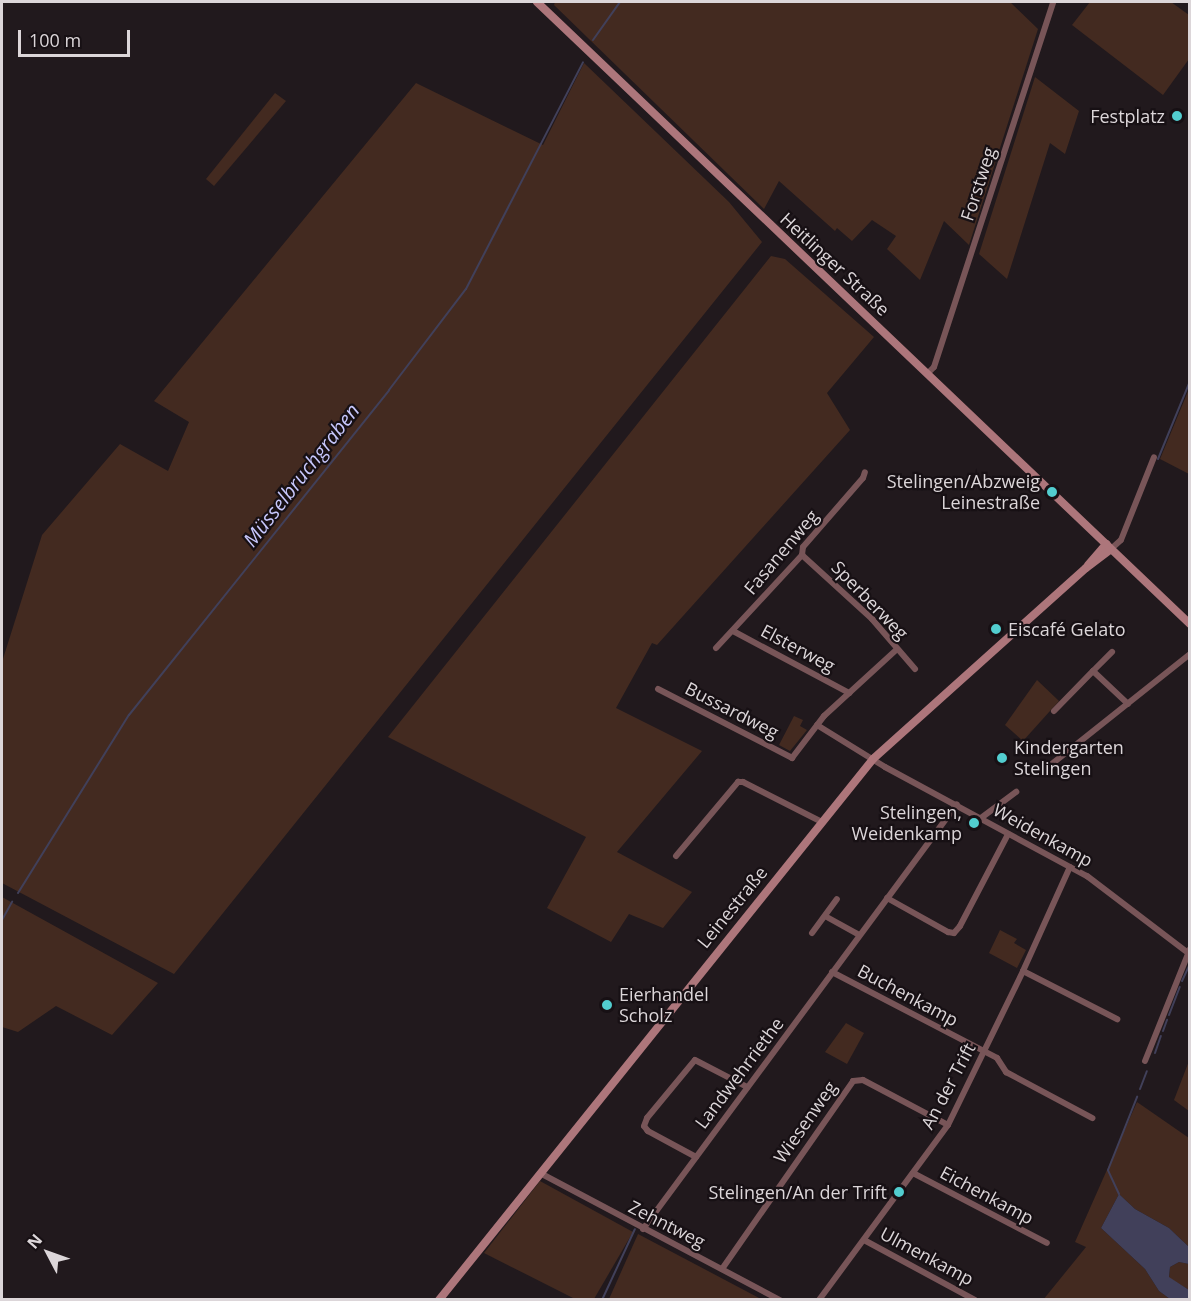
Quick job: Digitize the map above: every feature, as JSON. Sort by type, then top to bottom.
[{"type":"street","name":"Heitlinger Straße","points":[[537,2],[1190,624]]},
{"type":"street","name":"Forstweg","points":[[928,373],[934,367],[1053,2]]},
{"type":"street","points":[[1108,547],[1121,540],[1154,457]]},
{"type":"street","name":"Fasanenweg","points":[[716,648],[802,555],[803,547],[863,478],[865,472]]},
{"type":"street","name":"Leinestraße","points":[[438,1299],[873,759],[1108,547]]},
{"type":"street","name":"Sperberweg","points":[[802,555],[872,619],[915,669]]},
{"type":"street","name":"Elsterweg","points":[[733,631],[849,693]]},
{"type":"street","points":[[817,725],[897,649]]},
{"type":"street","points":[[1054,711],[1112,652]]},
{"type":"street","points":[[1048,767],[1190,654]]},
{"type":"street","points":[[1093,671],[1128,704]]},
{"type":"street","name":"Bussardweg","points":[[658,689],[792,758],[817,725]]},
{"type":"street","name":"Weidenkamp","points":[[817,725],[873,759],[1087,876],[1189,951]]},
{"type":"street","points":[[676,856],[738,782],[743,782],[822,822]]},
{"type":"street","points":[[981,818],[1016,792]]},
{"type":"street","name":"Landwehrriethe","points":[[643,1229],[957,804]]},
{"type":"street","points":[[887,898],[948,932],[954,933],[960,926],[1008,834]]},
{"type":"street","name":"An der Trift","points":[[819,1299],[948,1125],[1023,971],[1070,867]]},
{"type":"street","points":[[812,933],[837,898]]},
{"type":"street","points":[[825,916],[859,935]]},
{"type":"street","points":[[1145,1061],[1189,951]]},
{"type":"street","points":[[1023,971],[1118,1019]]},
{"type":"street","name":"Buchenkamp","points":[[832,972],[984,1052],[1001,1062],[1006,1072],[1092,1118]]},
{"type":"street","points":[[696,1157],[648,1131],[644,1126],[647,1118],[697,1059],[747,1087]]},
{"type":"street","name":"Wiesenweg","points":[[722,1269],[853,1081],[863,1080],[948,1125]]},
{"type":"street","name":"Zehntweg","points":[[540,1173],[780,1299]]},
{"type":"street","name":"Eichenkamp","points":[[913,1173],[1047,1243]]},
{"type":"street","name":"Ulmenkamp","points":[[864,1240],[975,1299]]},
{"type":"shaded area","points":[[555,2],[1010,2],[1038,29],[969,245],[944,221],[920,280],[887,249],[896,236],[872,220],[852,241],[837,228],[835,231],[779,181],[764,209],[554,5]]},
{"type":"shaded area","points":[[1090,2],[1171,2],[1189,15],[1189,59],[1163,95],[1072,25]]},
{"type":"shaded area","points":[[584,63],[729,202],[762,242],[174,974],[2,883],[2,662],[42,535],[120,444],[168,471],[189,422],[154,401],[416,83],[543,145]]},
{"type":"shaded area","points":[[1035,77],[1079,111],[1065,154],[1050,143],[1007,279],[979,254]]},
{"type":"shaded area","points":[[275,93],[286,101],[214,186],[206,179]]},
{"type":"shaded area","points":[[771,256],[785,259],[874,337],[827,393],[850,430],[657,645],[652,643],[616,708],[702,751],[617,852],[692,892],[663,928],[629,914],[611,942],[547,908],[586,837],[388,737]]},
{"type":"shaded area","points":[[1189,389],[1189,474],[1160,459]]},
{"type":"shaded area","points":[[1037,680],[1059,701],[1023,741],[1005,725]]},
{"type":"shaded area","points":[[794,716],[803,720],[800,726],[807,730],[790,751],[779,745]]},
{"type":"shaded area","points":[[2,897],[158,983],[112,1035],[56,1006],[18,1032],[2,1027]]},
{"type":"shaded area","points":[[1000,930],[1017,939],[1014,943],[1026,950],[1017,968],[989,953]]},
{"type":"shaded area","points":[[846,1023],[864,1033],[847,1064],[825,1052]]},
{"type":"shaded area","points":[[1189,1061],[1189,1111],[1174,1100]]},
{"type":"shaded area","points":[[1137,1102],[1189,1138],[1189,1247],[1169,1228],[1135,1209],[1119,1194],[1101,1228],[1145,1269],[1159,1291],[1170,1299],[1043,1300],[1086,1247],[1075,1242]]},
{"type":"shaded area","points":[[540,1181],[633,1232],[594,1299],[575,1299],[484,1253]]},
{"type":"shaded area","points":[[638,1234],[761,1299],[609,1299]]},
{"type":"shaded area","points":[[1179,1262],[1189,1264],[1189,1290],[1169,1278],[1170,1267]]},
{"type":"water","points":[[1119,1194],[1135,1209],[1169,1228],[1189,1247],[1189,1264],[1179,1262],[1170,1267],[1169,1277],[1189,1290],[1189,1299],[1170,1299],[1159,1291],[1145,1269],[1101,1228]]},
{"type":"waterway","name":"Müsselbruchgraben","points":[[593,40],[620,2]]},
{"type":"waterway","name":"Müsselbruchgraben","points":[[18,893],[129,715],[389,390],[466,289],[583,62]]},
{"type":"waterway","points":[[1158,459],[1190,381]]},
{"type":"waterway","name":"Müsselbruchgraben","points":[[2,920],[12,902]]},
{"type":"waterway","points":[[1182,981],[1189,966]]},
{"type":"waterway","points":[[1169,1015],[1180,987]]},
{"type":"waterway","points":[[1163,1031],[1167,1020]]},
{"type":"waterway","points":[[1155,1053],[1161,1036]]},
{"type":"waterway","points":[[1140,1089],[1147,1071]]},
{"type":"waterway","points":[[1119,1194],[1108,1170],[1137,1097]]},
{"type":"waterway","points":[[602,1300],[635,1229]]},
{"type":"place","name":"Festplatz","points":[[1177,116]]},
{"type":"place","name":"Stelingen/Abzweig Leinestraße","points":[[1052,492]]},
{"type":"place","name":"Eiscafé Gelato","points":[[996,629]]},
{"type":"place","name":"Kindergarten Stelingen","points":[[1002,758]]},
{"type":"place","name":"Stelingen, Weidenkamp","points":[[974,823]]},
{"type":"place","name":"Eierhandel Scholz","points":[[607,1005]]},
{"type":"place","name":"Stelingen/An der Trift","points":[[899,1192]]}]
